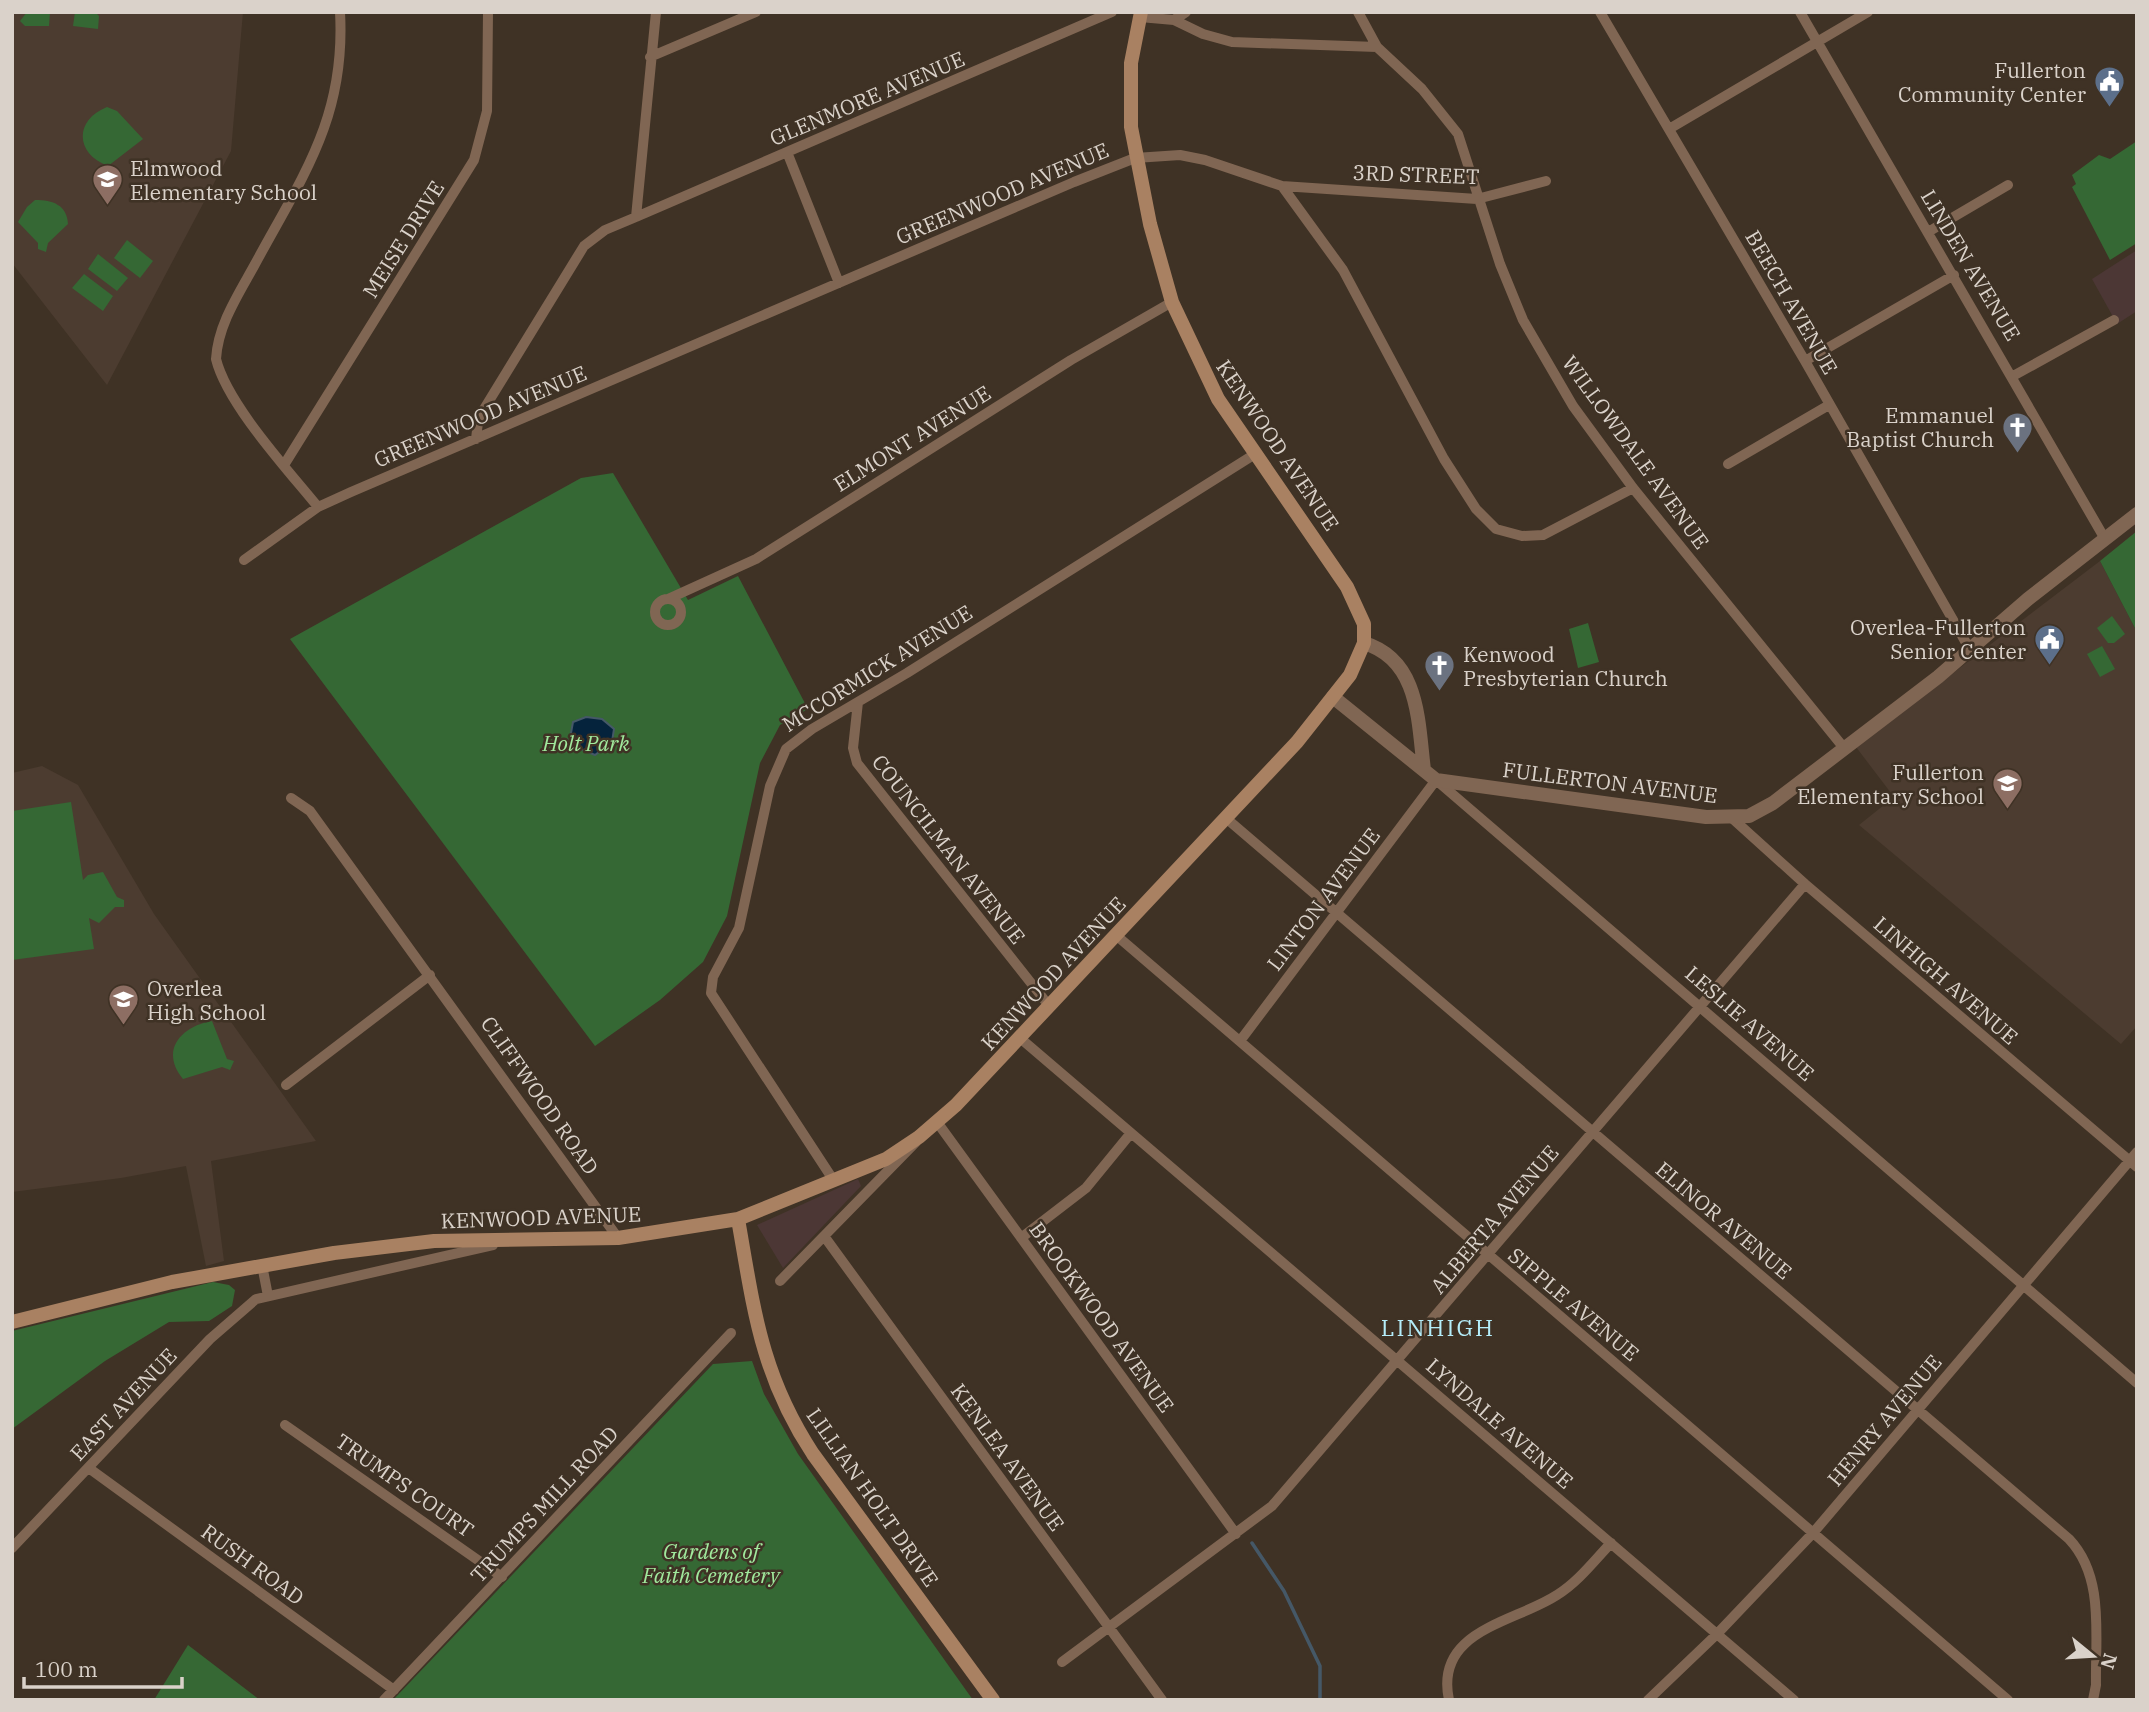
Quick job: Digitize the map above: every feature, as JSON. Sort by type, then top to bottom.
[{"type":"main road","name":"KENWOOD AVENUE","points":[[12,1322],[172,1282],[261,1265],[404,1244],[618,1238],[738,1219],[886,1159],[937,1122],[977,1083],[1297,743],[1354,668],[1364,643],[1364,624],[1347,587],[1218,400],[1172,302],[1135,158],[1130,76],[1140,15]]},
{"type":"main road","name":"LILLIAN HOLT DRIVE","points":[[738,1219],[760,1341],[786,1411],[813,1454],[993,1700]]},
{"type":"street","points":[[318,507],[230,390],[219,371],[216,354],[227,317],[311,160],[331,113],[341,66],[340,12]]},
{"type":"street","name":"MEISE DRIVE","points":[[284,465],[474,160],[487,111],[488,12]]},
{"type":"street","points":[[636,217],[656,12]]},
{"type":"street","points":[[650,57],[756,12]]},
{"type":"street","name":"GLENMORE AVENUE","points":[[476,439],[478,422],[484,409],[584,246],[605,230],[1112,12]]},
{"type":"street","points":[[1174,20],[1186,12]]},
{"type":"street","name":"WILLOWDALE AVENUE","points":[[1358,12],[1377,47],[1408,73],[1452,125],[1463,145],[1477,199],[1504,274],[1536,346],[1573,406],[1633,488],[1844,748]]},
{"type":"street","name":"BEECH AVENUE","points":[[1600,12],[1805,361],[1969,649]]},
{"type":"street","name":"LINDEN AVENUE","points":[[1800,12],[2014,376],[2105,539]]},
{"type":"street","points":[[1669,129],[1868,12]]},
{"type":"street","points":[[1140,15],[1174,20],[1203,34],[1232,41],[1377,47]]},
{"type":"street","points":[[787,152],[839,283]]},
{"type":"street","name":"GREENWOOD AVENUE","points":[[244,560],[318,507],[1135,158],[1194,157],[1282,186]]},
{"type":"street","name":"3RD STREET","points":[[1282,186],[1477,199],[1546,181]]},
{"type":"street","points":[[1928,232],[2008,185]]},
{"type":"street","points":[[1282,186],[1343,270],[1444,459],[1484,519],[1509,534],[1543,535],[1633,488]]},
{"type":"street","points":[[1805,361],[1954,275]]},
{"type":"street","name":"ELMONT AVENUE","points":[[668,599],[756,559],[1072,360],[1172,302]]},
{"type":"street","points":[[2014,376],[2114,320]]},
{"type":"street","points":[[1728,464],[1829,405]]},
{"type":"street","name":"MCCORMICK AVENUE","points":[[834,1181],[719,1007],[711,988],[739,928],[770,786],[780,756],[812,729],[1255,454]]},
{"type":"street","name":"FULLERTON AVENUE","points":[[1436,780],[1734,819],[1762,810],[1844,748],[2137,514]]},
{"type":"street","points":[[1364,643],[1383,650],[1414,693],[1424,770]]},
{"type":"street","name":"LESLIE AVENUE","points":[[1333,697],[1436,780],[2137,1383]]},
{"type":"street","name":"COUNCILMAN AVENUE","points":[[858,702],[853,748],[857,763],[1050,1007]]},
{"type":"street","name":"LINTON AVENUE","points":[[1240,1041],[1436,780]]},
{"type":"street","name":"CLIFFWOOD ROAD","points":[[291,798],[310,811],[618,1238]]},
{"type":"street","name":"ELINOR AVENUE","points":[[1227,819],[2080,1551],[2092,1573],[2096,1685],[2093,1700]]},
{"type":"street","name":"LINHIGH AVENUE","points":[[1734,819],[1805,884],[2134,1160]]},
{"type":"street","name":"ALBERTA AVENUE","points":[[1062,1662],[1272,1506],[1805,884]]},
{"type":"street","name":"SIPPLE AVENUE","points":[[1117,936],[2008,1700]]},
{"type":"street","points":[[286,1085],[430,975]]},
{"type":"street","name":"LYNDALE AVENUE","points":[[1020,1038],[1794,1700]]},
{"type":"street","name":"BROOKWOOD AVENUE","points":[[937,1122],[1236,1534]]},
{"type":"street","points":[[1021,1238],[1086,1188],[1131,1133]]},
{"type":"street","points":[[780,1281],[910,1151],[919,1137]]},
{"type":"street","name":"HENRY AVENUE","points":[[1648,1700],[1717,1634],[1813,1533],[2134,1160]]},
{"type":"street","name":"KENLEA AVENUE","points":[[824,1236],[1162,1700]]},
{"type":"street","name":"EAST AVENUE","points":[[12,1548],[90,1469],[210,1339],[256,1298],[482,1247],[521,1241]]},
{"type":"street","points":[[261,1265],[268,1296]]},
{"type":"street","name":"TRUMPS MILL ROAD","points":[[384,1700],[731,1333]]},
{"type":"street","name":"TRUMPS COURT","points":[[285,1425],[502,1577]]},
{"type":"street","name":"RUSH ROAD","points":[[90,1469],[394,1690]]},
{"type":"street","points":[[1448,1700],[1447,1680],[1450,1668],[1466,1640],[1556,1596],[1611,1543]]},
{"type":"shaded area","name":"Elmwood Elementary School","points":[[12,12],[243,12],[231,151],[107,385],[12,263]]},
{"type":"shaded area","points":[[2137,250],[2137,311],[2117,324],[2092,279]]},
{"type":"shaded area","name":"Fullerton Elementary School","points":[[2100,561],[2137,632],[2137,1026],[2121,1044],[1859,825],[1894,797],[1856,747]]},
{"type":"shaded area","name":"Overlea High School","points":[[42,766],[78,785],[154,914],[316,1141],[211,1161],[224,1261],[206,1266],[186,1166],[121,1178],[12,1192],[12,773]]},
{"type":"shaded area","points":[[858,1179],[861,1186],[783,1268],[757,1225]]},
{"type":"green space","points":[[27,12],[50,12],[49,26],[25,26],[20,21]]},
{"type":"green space","points":[[75,12],[95,12],[99,16],[98,29],[73,26]]},
{"type":"green space","points":[[107,107],[117,111],[143,139],[108,166],[89,154],[83,137],[89,120]]},
{"type":"green space","points":[[2137,141],[2137,243],[2110,260],[2072,187],[2076,184],[2072,175],[2099,155],[2110,159]]},
{"type":"green space","points":[[35,200],[58,205],[67,218],[68,224],[48,243],[46,252],[38,249],[38,243],[18,222]]},
{"type":"green space","points":[[127,240],[153,261],[140,278],[114,258]]},
{"type":"green space","points":[[98,254],[128,278],[117,291],[88,269]]},
{"type":"green space","points":[[84,274],[113,296],[103,311],[72,288]]},
{"type":"green space","name":"Holt Park","points":[[613,473],[688,600],[738,576],[808,709],[780,725],[760,763],[727,916],[703,962],[660,1000],[595,1046],[290,639],[581,478]]},
{"type":"green space","points":[[2137,531],[2137,632],[2100,561]]},
{"type":"green space","points":[[2112,616],[2125,634],[2114,643],[2108,643],[2097,628]]},
{"type":"green space","points":[[1588,623],[1599,662],[1578,668],[1569,629]]},
{"type":"green space","points":[[2102,646],[2115,669],[2100,677],[2087,654]]},
{"type":"green space","points":[[71,802],[83,880],[88,875],[103,872],[117,897],[124,900],[124,907],[115,907],[99,923],[89,918],[94,949],[12,960],[12,811]]},
{"type":"green space","points":[[212,1021],[227,1059],[234,1061],[230,1070],[222,1067],[183,1079],[173,1058],[177,1041],[191,1028]]},
{"type":"green space","points":[[213,1282],[229,1285],[235,1290],[232,1306],[209,1321],[169,1322],[105,1361],[12,1429],[12,1331]]},
{"type":"green space","name":"Gardens of Faith Cemetery","points":[[752,1361],[764,1394],[798,1454],[973,1700],[393,1700],[713,1364]]},
{"type":"green space","points":[[188,1645],[260,1700],[154,1700]]},
{"type":"water","points":[[586,717],[602,719],[614,729],[612,742],[595,755],[569,744],[573,722]]},
{"type":"waterway","points":[[1252,1543],[1284,1591],[1320,1666],[1320,1700]]},
{"type":"place","name":"Fullerton Community Center","points":[[2109,109]]},
{"type":"place","name":"Elmwood Elementary School","points":[[107,207]]},
{"type":"place","name":"Emmanuel Baptist Church","points":[[2017,454]]},
{"type":"place","name":"Overlea-Fullerton Senior Center","points":[[2049,666]]},
{"type":"place","name":"Kenwood Presbyterian Church","points":[[1440,693]]},
{"type":"place","name":"Fullerton Elementary School","points":[[2007,811]]},
{"type":"place","name":"Overlea High School","points":[[124,1027]]},
{"type":"district","name":"LINHIGH","points":[[1438,1327]]}]
